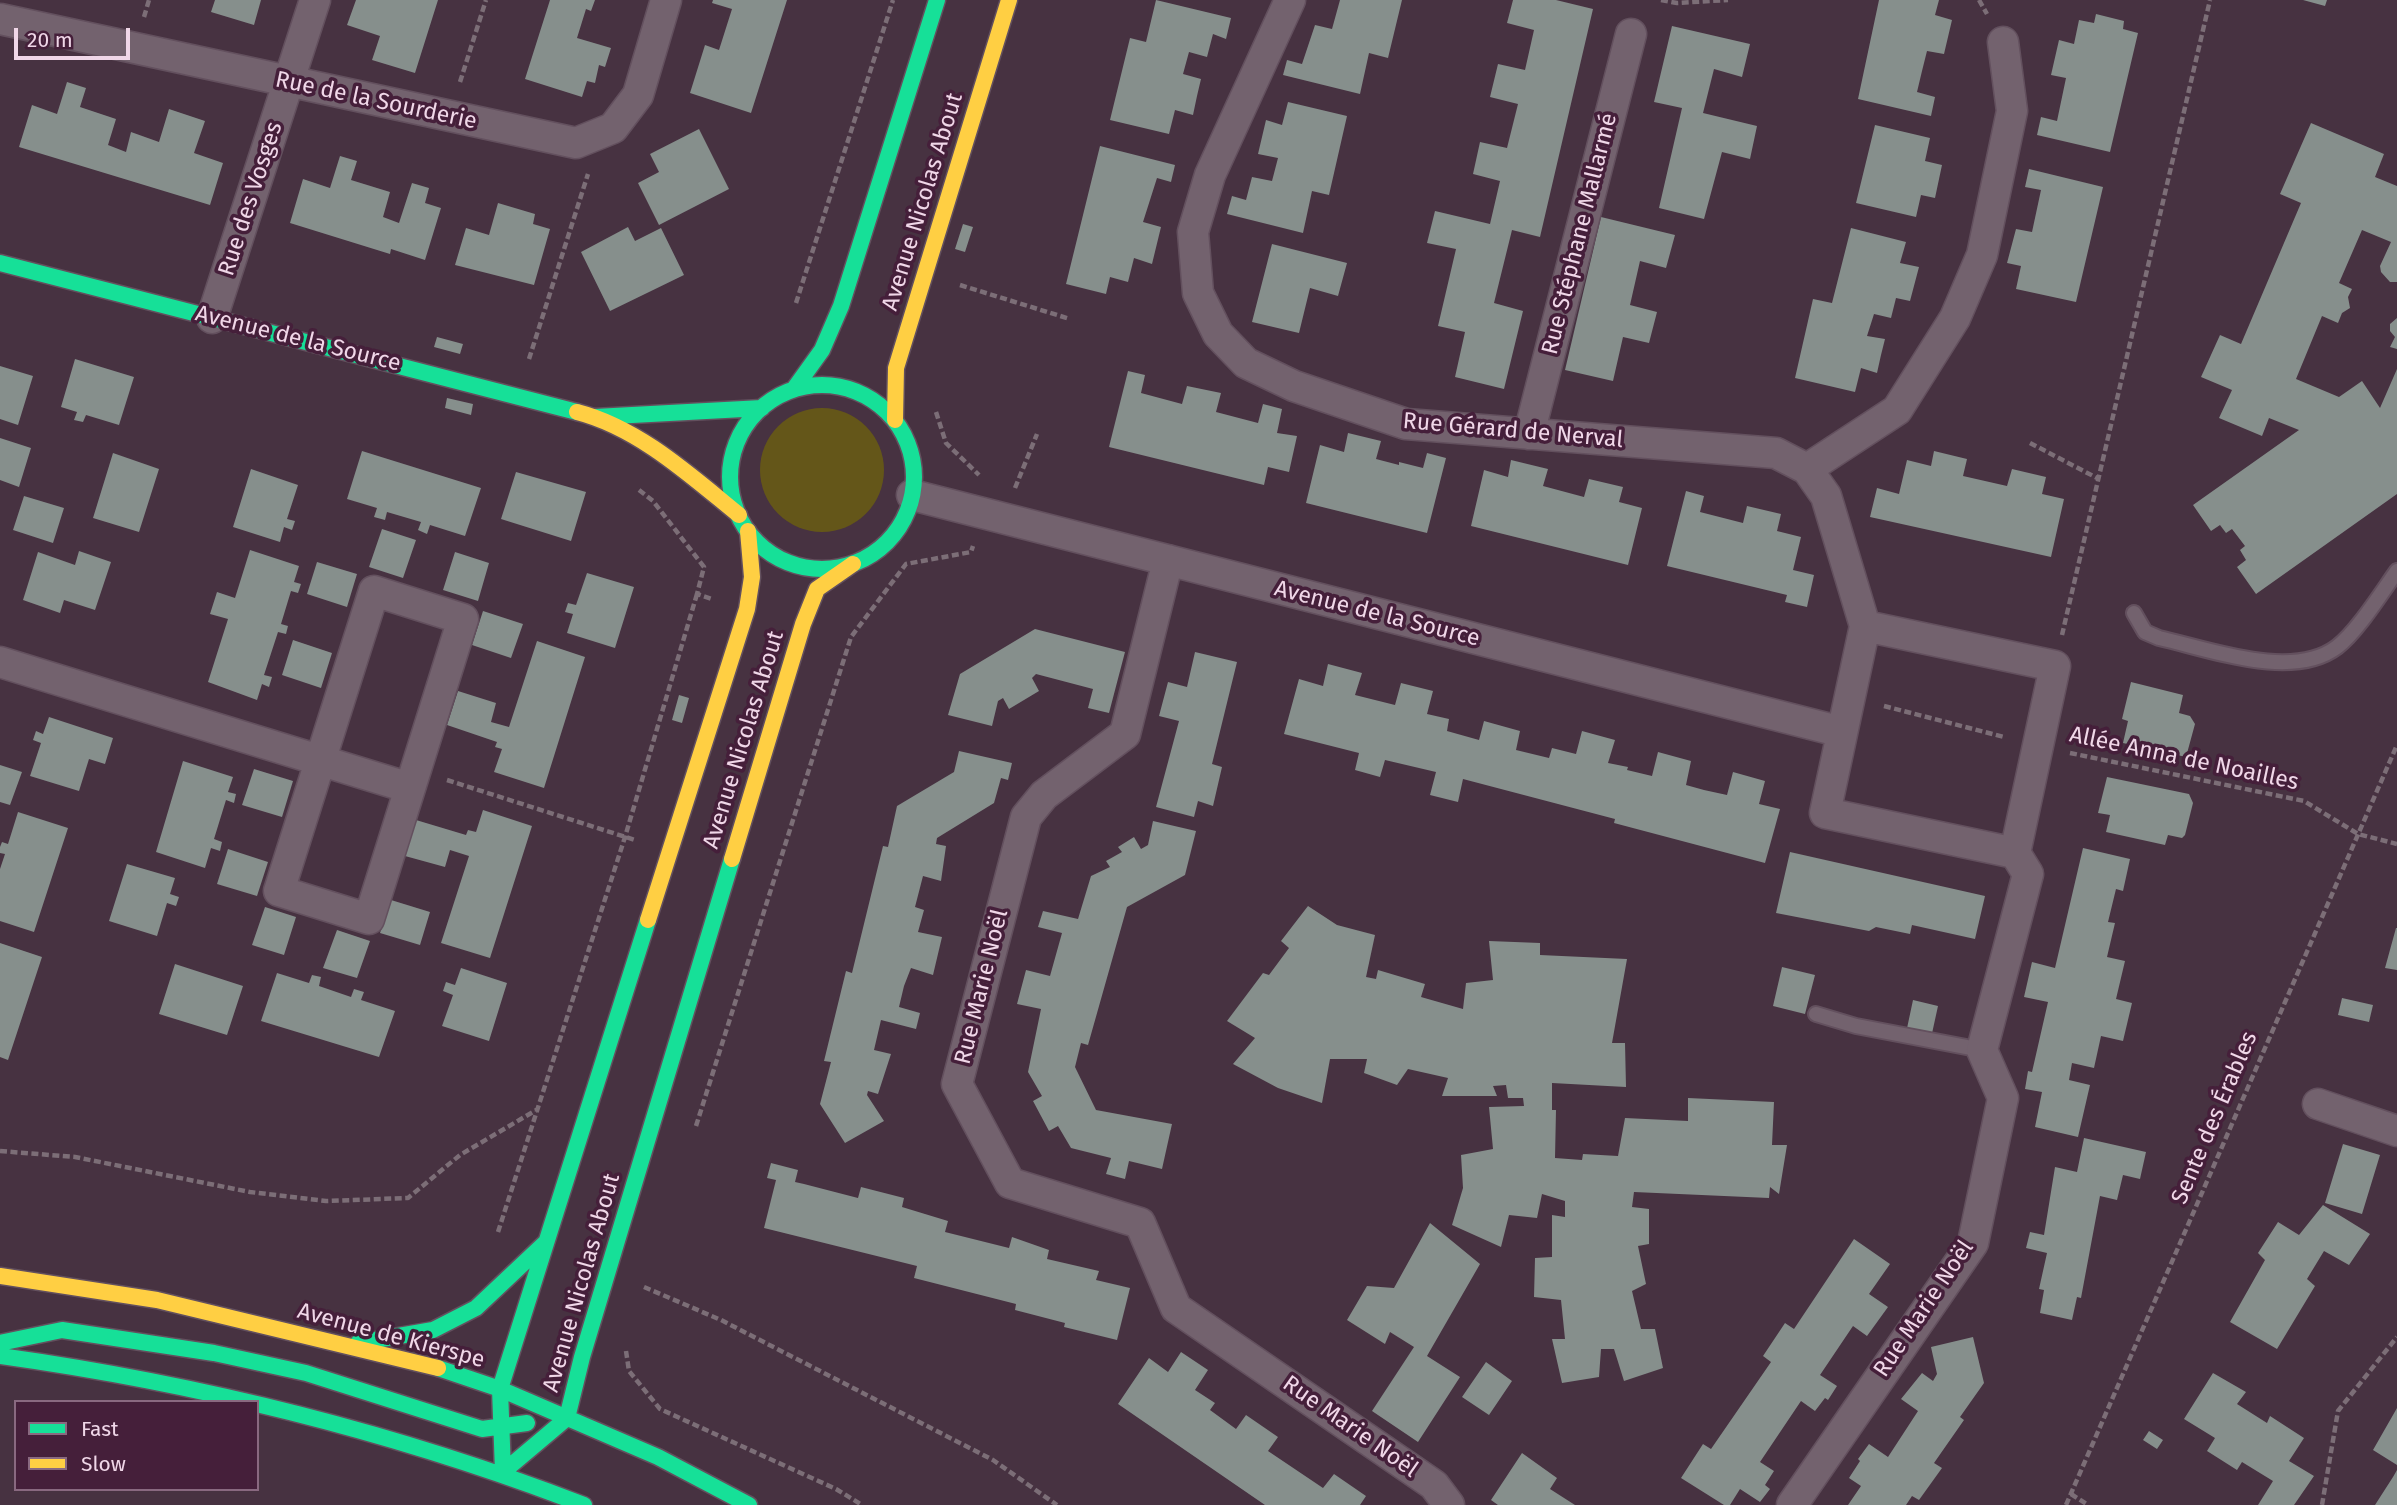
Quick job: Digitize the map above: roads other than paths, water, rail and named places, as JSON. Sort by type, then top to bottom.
[{"type":"main road","name":"Avenue Nicolas About","points":[[794,389],[822,350],[841,306],[937,0]]},
{"type":"main road","name":"Avenue Nicolas About","points":[[895,420],[896,368],[1009,0]]},
{"type":"main road","name":"Avenue de la Source","points":[[0,262],[595,416],[668,458],[739,515]]},
{"type":"main road","name":"Avenue Nicolas About","points":[[503,1472],[567,1418],[594,1317],[803,624],[817,589],[885,544],[904,521],[912,495],[913,461],[907,439],[895,420],[875,401],[849,389],[822,385],[794,389],[762,408],[743,430],[732,458],[731,487],[739,515],[748,531],[769,552],[795,565],[824,569],[853,564]]},
{"type":"main road","name":"Avenue de la Source","points":[[595,416],[762,408]]},
{"type":"main road","name":"Avenue Nicolas About","points":[[503,1472],[500,1389],[747,608],[752,577],[748,531]]},
{"type":"main road","points":[[342,1345],[433,1330],[476,1308],[547,1241]]},
{"type":"main road","name":"Avenue de Kierspe","points":[[0,1276],[156,1300],[452,1372],[500,1389],[658,1457],[749,1505]]},
{"type":"main road","points":[[0,1343],[62,1330],[214,1353],[306,1373],[482,1429],[567,1418]]},
{"type":"main road","points":[[0,1356],[95,1368],[257,1400]]},
{"type":"main road","points":[[259,1401],[395,1437],[503,1472],[584,1505]]},
{"type":"street","name":"Rue des Vosges","points":[[212,318],[315,0]]},
{"type":"street","name":"Rue de la Sourderie","points":[[0,19],[576,143],[613,128],[638,95],[666,0]]},
{"type":"street","name":"Rue Gérard de Nerval","points":[[1290,0],[1210,175],[1194,232],[1198,293],[1218,334],[1246,363],[1294,386],[1406,424],[1776,453],[1807,468]]},
{"type":"street","name":"Rue Stéphane Mallarmé","points":[[1529,435],[1631,34]]},
{"type":"street","points":[[2003,42],[2012,111],[1982,255],[1955,318],[1897,410],[1807,468],[1826,496],[1865,626],[1825,813],[2015,853]]},
{"type":"street","name":"Avenue de la Source","points":[[912,495],[1842,732]]},
{"type":"street","name":"Rue Marie Noël","points":[[1168,560],[1125,734],[1044,796],[1026,817],[957,1084],[1010,1183],[1140,1223],[1177,1308],[1434,1485],[1449,1505]]},
{"type":"street","points":[[373,591],[463,620],[369,919],[279,891],[320,761],[373,591]]},
{"type":"street","points":[[1865,626],[2055,666],[2015,853],[2028,874],[1982,1051]]},
{"type":"street","points":[[0,662],[320,761],[413,779]]},
{"type":"street","name":"Rue Marie Noël","points":[[1791,1505],[1973,1243],[2003,1098],[1982,1051]]},
{"type":"street","points":[[2318,1104],[2397,1131]]},
{"type":"lane","points":[[2134,613],[2145,632],[2160,638],[2278,664],[2312,657],[2336,647],[2397,571]]},
{"type":"lane","points":[[1816,1014],[1856,1026],[1982,1051]]}]
